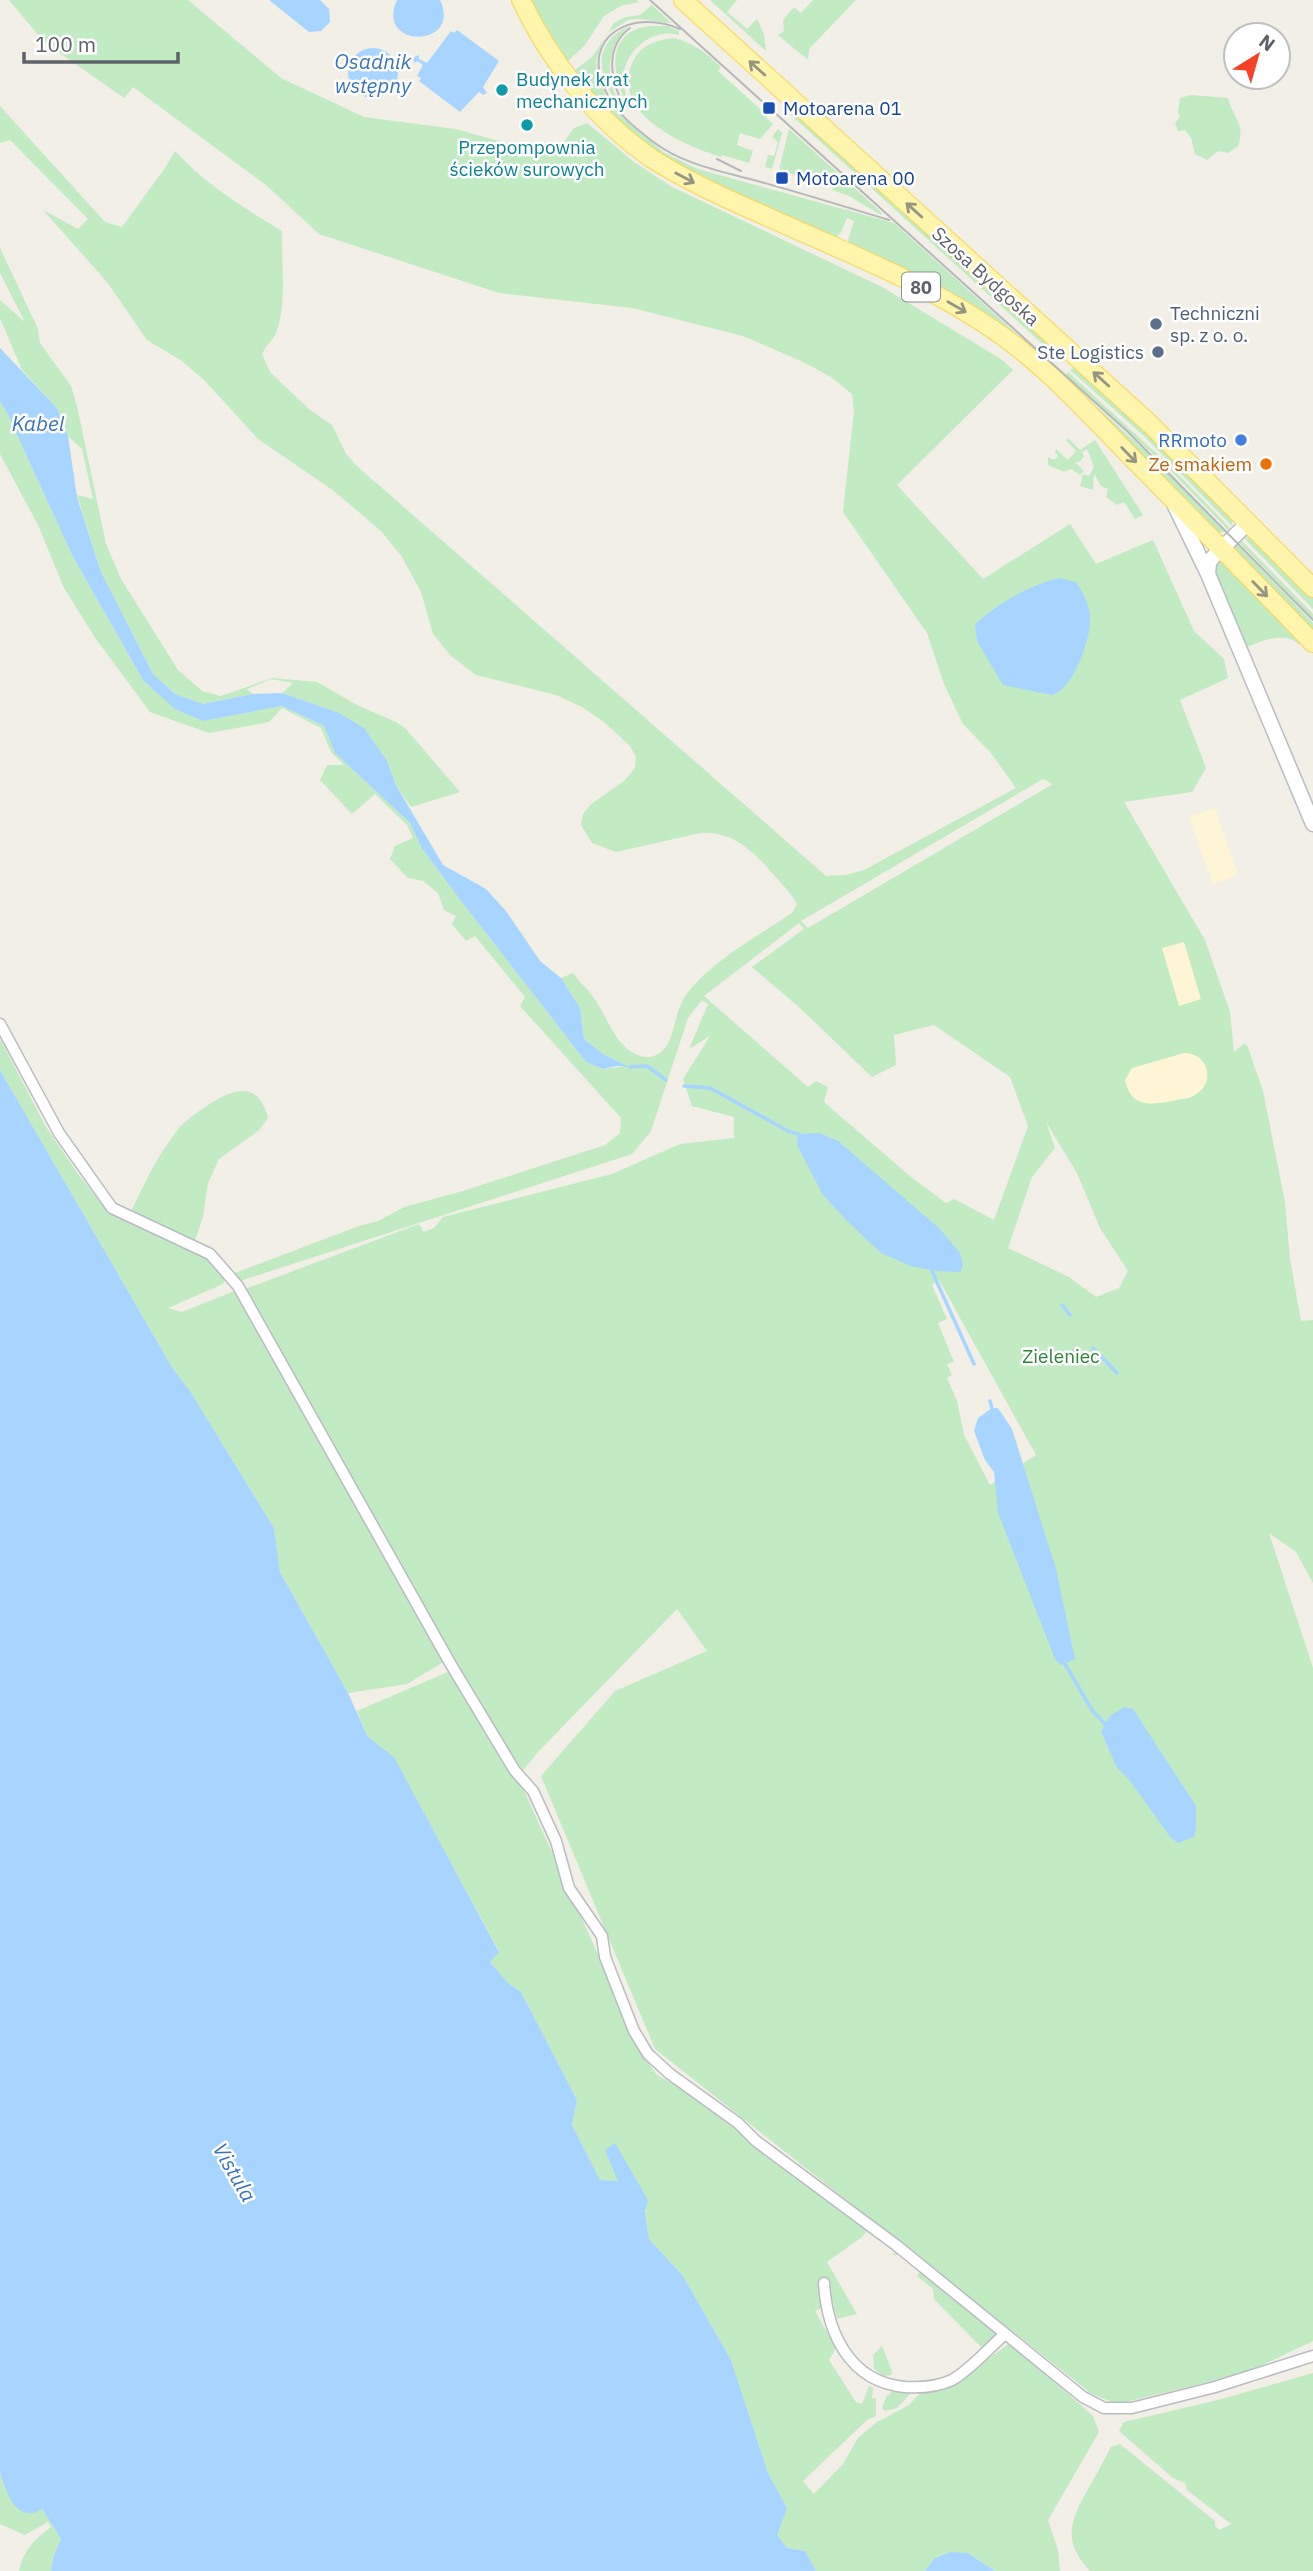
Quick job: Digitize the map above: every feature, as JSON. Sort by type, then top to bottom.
[{"type":"main road","name":"Szosa Bydgoska","points":[[521,0],[549,51],[584,95],[607,120],[650,156],[707,190],[925,289],[971,315],[1009,341],[1052,378],[1313,643]]},
{"type":"main road","name":"Szosa Bydgoska","points":[[682,0],[1150,424],[1313,588]]},
{"type":"street","name":"Szosa Bydgoska","points":[[1171,498],[1208,574],[1313,824]]},
{"type":"street","points":[[1208,574],[1209,563],[1249,522]]},
{"type":"street","points":[[0,1024],[59,1133],[112,1208],[210,1254],[238,1286],[450,1663],[515,1771],[533,1791],[555,1840],[569,1888],[599,1931],[621,2002],[648,2054],[670,2074],[738,2123],[756,2141],[896,2245],[1083,2397],[1104,2408],[1132,2408],[1215,2387],[1313,2356]]},
{"type":"street","points":[[824,2283],[828,2321],[836,2339],[861,2370],[877,2381],[897,2386],[936,2386],[953,2379],[1005,2334]]},
{"type":"green space","name":"Zieleniec","points":[[9,0],[188,0],[281,78],[364,117],[455,129],[554,156],[574,128],[587,123],[634,162],[672,187],[882,287],[1001,359],[1013,370],[897,485],[983,579],[1070,524],[1096,564],[1153,540],[1194,631],[1224,659],[1228,678],[1180,700],[1206,768],[1192,792],[1124,802],[1205,940],[1230,1012],[1234,1052],[1244,1044],[1247,1045],[1263,1091],[1285,1202],[1290,1259],[1301,1321],[1313,1320],[1313,1583],[1296,1552],[1269,1533],[1313,1668],[1313,2341],[1252,2370],[1117,2404],[1092,2394],[655,2049],[541,1776],[615,1691],[707,1651],[677,1609],[538,1752],[520,1774],[245,1289],[419,1224],[424,1232],[434,1228],[443,1217],[612,1174],[680,1144],[734,1138],[734,1117],[692,1106],[683,1079],[710,1036],[689,1049],[708,1004],[702,1000],[688,1018],[651,1131],[632,1154],[240,1281],[227,1276],[378,1221],[404,1207],[463,1191],[605,1145],[620,1133],[621,1118],[520,1006],[525,997],[475,936],[466,941],[452,924],[456,916],[444,910],[438,893],[423,881],[408,878],[390,859],[395,846],[413,838],[407,825],[375,794],[352,814],[320,780],[327,765],[344,765],[331,752],[321,728],[282,708],[269,722],[209,733],[150,712],[96,639],[64,588],[38,525],[0,454],[0,402],[72,555],[143,680],[203,721],[282,706],[324,726],[335,753],[410,823],[421,847],[586,1062],[603,1069],[628,1066],[603,1054],[584,1039],[580,1008],[561,978],[573,973],[594,998],[626,1048],[644,1057],[654,1056],[667,1045],[682,1001],[697,982],[736,950],[792,913],[797,904],[758,858],[741,844],[723,835],[700,833],[616,852],[592,843],[581,825],[583,814],[590,805],[624,781],[635,768],[636,757],[630,746],[604,722],[582,707],[556,695],[476,675],[451,656],[433,634],[421,592],[402,557],[382,532],[334,491],[258,439],[204,380],[182,361],[147,340],[107,282],[43,210],[78,229],[88,219],[10,140],[0,143],[0,106],[105,222],[122,227],[175,151],[212,185],[282,231],[283,294],[280,319],[276,334],[262,354],[270,372],[310,410],[332,425],[346,454],[358,467],[826,876],[864,870],[1016,788],[990,752],[963,724],[944,684],[927,633],[843,512],[854,411],[852,394],[831,377],[803,362],[743,336],[632,308],[499,293],[319,234],[266,185],[133,87],[124,98],[44,42]],"holes":[[[1043,779],[1053,784],[808,928],[801,921]],[[799,923],[804,929],[752,967],[801,1009],[872,1077],[896,1065],[894,1035],[934,1025],[1010,1077],[1028,1126],[994,1220],[954,1199],[946,1203],[911,1177],[824,1102],[828,1087],[816,1081],[808,1087],[704,996]],[[1046,1122],[1077,1173],[1100,1228],[1128,1271],[1119,1288],[1096,1297],[1069,1277],[1008,1248],[1032,1177],[1055,1148]],[[939,1280],[1036,1455],[990,1485],[964,1435],[957,1401],[947,1378],[952,1375],[947,1364],[954,1362],[938,1323],[947,1319],[932,1285]]]},
{"type":"green space","points":[[528,0],[639,2],[621,6],[604,16],[585,45],[566,63]]},
{"type":"green space","points":[[710,0],[737,0],[727,12],[747,29],[757,19],[764,34],[766,51]]},
{"type":"green space","points":[[813,0],[856,0],[809,49],[808,60],[778,35],[784,31],[783,20],[794,7],[801,13]]},
{"type":"green space","points":[[652,5],[671,23],[628,20],[604,38],[614,23],[625,17],[640,15]]},
{"type":"green space","points":[[629,26],[613,49],[610,66],[612,85],[625,113],[609,90],[602,66],[607,44],[615,34]]},
{"type":"green space","points":[[650,26],[667,26],[679,31],[679,35],[669,33],[650,38],[634,50],[623,77],[630,105],[628,106],[622,94],[616,68],[619,45],[625,36]]},
{"type":"green space","points":[[674,38],[694,46],[710,57],[721,67],[718,71],[768,116],[766,118],[773,124],[760,139],[740,133],[737,145],[753,151],[749,163],[722,155],[721,157],[674,138],[644,115],[633,101],[629,84],[634,59],[648,45]]},
{"type":"green space","points":[[603,41],[596,61],[597,73],[606,98],[623,118],[663,152],[698,169],[894,223],[1051,365],[849,245],[854,221],[847,218],[834,240],[716,186],[650,148],[610,112],[574,71],[593,56]]},
{"type":"green space","points":[[1191,95],[1228,98],[1240,126],[1238,146],[1228,153],[1218,151],[1207,160],[1195,154],[1191,138],[1185,130],[1178,131],[1175,123],[1180,117],[1180,98]]},
{"type":"green space","points":[[794,111],[1060,353],[1058,358],[790,114]]},
{"type":"green space","points":[[778,129],[782,133],[772,169],[765,167],[768,155],[774,156],[778,142],[772,137]]},
{"type":"green space","points":[[789,129],[882,213],[881,215],[849,196],[832,190],[833,186],[779,170]]},
{"type":"green space","points":[[0,248],[38,329],[40,343],[71,386],[106,544],[121,579],[178,670],[202,691],[221,696],[272,678],[317,682],[406,729],[460,792],[411,807],[396,785],[387,761],[337,712],[282,693],[293,683],[271,679],[247,689],[253,694],[203,704],[175,694],[153,674],[101,572],[77,495],[93,499],[82,449],[68,436],[57,408],[22,370],[0,318],[0,300],[25,322],[0,273]]},
{"type":"green space","points":[[1076,367],[1151,431],[1233,517],[1232,526],[1145,437],[1070,370]]},
{"type":"green space","points":[[1068,372],[1169,465],[1230,528],[1228,530],[1167,467],[1066,375]]},
{"type":"green space","points":[[1064,377],[1154,459],[1225,532],[1218,532]]},
{"type":"green space","points":[[1068,438],[1080,450],[1095,440],[1143,515],[1135,519],[1124,502],[1117,505],[1106,497],[1108,489],[1101,486],[1094,474],[1093,490],[1080,486],[1083,474],[1089,476],[1094,467],[1087,449],[1082,452],[1084,457],[1075,462],[1084,471],[1080,475],[1071,469],[1064,472],[1048,465],[1048,457],[1054,460],[1058,456],[1056,449],[1068,460],[1076,451],[1066,440]]},
{"type":"green space","points":[[1249,536],[1313,596],[1313,609],[1243,537]]},
{"type":"green space","points":[[1240,539],[1313,614],[1313,619],[1238,541]]},
{"type":"green space","points":[[1236,543],[1313,623],[1313,631],[1234,553]]},
{"type":"green space","points":[[1219,558],[1303,641],[1299,644],[1286,638],[1272,638],[1244,648],[1212,567]]},
{"type":"green space","points":[[0,1039],[46,1127],[78,1174],[102,1204],[128,1218],[162,1152],[186,1122],[197,1112],[234,1092],[251,1092],[258,1097],[268,1118],[259,1130],[219,1159],[208,1183],[203,1216],[194,1244],[227,1276],[223,1284],[168,1308],[182,1312],[237,1290],[442,1658],[442,1663],[407,1684],[348,1693],[280,1572],[274,1528],[190,1391],[173,1369],[0,1070]]},
{"type":"green space","points":[[450,1671],[515,1780],[521,1784],[644,2056],[656,2074],[689,2094],[868,2229],[862,2237],[827,2262],[857,2314],[837,2319],[833,2302],[815,2311],[836,2348],[829,2360],[856,2402],[862,2404],[869,2386],[873,2388],[876,2416],[867,2420],[803,2481],[814,2494],[843,2464],[858,2438],[877,2422],[909,2405],[925,2388],[948,2388],[1010,2343],[1093,2416],[1099,2432],[1048,2520],[1058,2550],[1060,2571],[995,2571],[968,2553],[934,2559],[925,2571],[816,2571],[805,2551],[787,2548],[776,2534],[787,2508],[768,2473],[731,2360],[683,2276],[649,2239],[645,2213],[647,2210],[618,2181],[600,2180],[572,2125],[577,2100],[521,1992],[508,1983],[490,1962],[499,1951],[394,1758],[368,1737],[357,1711]]},
{"type":"green space","points":[[898,2251],[1001,2335],[981,2347],[934,2299],[933,2289],[917,2276],[920,2272],[900,2255],[892,2255]]},
{"type":"green space","points":[[882,2346],[892,2371],[891,2375],[883,2376],[874,2369],[873,2355]]},
{"type":"green space","points":[[1313,2373],[1313,2571],[1090,2571],[1081,2561],[1072,2541],[1076,2513],[1111,2447],[1120,2444],[1215,2521],[1215,2526],[1220,2530],[1231,2524],[1187,2490],[1185,2483],[1173,2478],[1119,2431],[1124,2422],[1218,2400]]},
{"type":"green space","points":[[894,2390],[910,2390],[911,2393],[897,2408],[885,2411],[882,2408],[886,2397]]},
{"type":"green space","points":[[0,2472],[5,2489],[42,2509],[61,2539],[51,2571],[19,2571],[30,2546],[51,2527],[48,2522],[25,2535],[0,2524]]},
{"type":"sand","points":[[1215,808],[1238,875],[1213,884],[1189,817]]},
{"type":"sand","points":[[1184,942],[1201,999],[1179,1006],[1162,948]]},
{"type":"sand","points":[[1184,1053],[1193,1054],[1204,1063],[1207,1076],[1202,1090],[1190,1097],[1157,1103],[1143,1102],[1132,1096],[1125,1080],[1132,1068]]},
{"type":"water","points":[[269,0],[320,0],[329,9],[330,22],[321,31],[309,32]]},
{"type":"water","name":"Osadnik wstępny","points":[[397,0],[440,0],[444,16],[440,28],[418,37],[397,28],[393,16]]},
{"type":"water","points":[[457,30],[499,61],[483,87],[487,93],[483,95],[479,92],[460,112],[419,81],[421,78],[417,76],[423,65],[417,61],[415,63],[412,58],[419,55],[419,59],[427,63],[451,31],[454,33]]},
{"type":"water","name":"Osadnik wstępny","points":[[373,48],[391,55],[398,73],[391,91],[373,98],[355,91],[348,73],[355,55]]},
{"type":"water","name":"Kabel","points":[[0,348],[57,408],[68,436],[77,497],[101,572],[153,674],[175,694],[203,704],[253,694],[282,693],[337,712],[364,728],[387,761],[396,785],[443,865],[486,889],[506,911],[540,961],[561,978],[580,1008],[584,1039],[603,1054],[630,1067],[603,1069],[586,1062],[421,847],[410,823],[335,753],[324,726],[282,706],[203,721],[175,709],[143,680],[72,555],[0,402]]},
{"type":"water","points":[[1060,578],[1076,582],[1086,599],[1090,613],[1090,627],[1084,650],[1074,674],[1060,691],[1052,695],[1003,685],[977,641],[975,624],[1015,596]]},
{"type":"water","name":"Vistula","points":[[0,1070],[173,1369],[190,1391],[274,1528],[280,1572],[348,1693],[368,1737],[394,1757],[499,1952],[490,1962],[508,1983],[521,1992],[577,2100],[572,2125],[600,2180],[618,2181],[605,2150],[615,2143],[648,2200],[645,2213],[649,2239],[683,2276],[731,2360],[768,2473],[787,2508],[777,2535],[787,2548],[805,2551],[816,2571],[51,2571],[61,2539],[42,2509],[26,2513],[13,2504],[0,2472]]},
{"type":"water","points":[[819,1133],[838,1141],[940,1229],[960,1253],[963,1266],[960,1272],[911,1266],[881,1253],[848,1222],[823,1195],[797,1145],[798,1134]]},
{"type":"water","points":[[992,1408],[998,1408],[1012,1429],[1056,1569],[1075,1659],[1061,1665],[1055,1659],[998,1513],[994,1472],[985,1460],[974,1431],[978,1418]]},
{"type":"water","points":[[1124,1707],[1133,1709],[1196,1806],[1194,1837],[1178,1843],[1171,1838],[1116,1766],[1101,1731],[1110,1716]]},
{"type":"water","points":[[950,2552],[968,2553],[995,2571],[925,2571],[934,2559]]},
{"type":"waterway","points":[[630,1067],[647,1066],[666,1080]]},
{"type":"waterway","points":[[684,1086],[710,1088],[798,1134]]},
{"type":"waterway","points":[[932,1271],[974,1364]]},
{"type":"waterway","points":[[1062,1305],[1070,1315]]},
{"type":"waterway","points":[[1093,1348],[1117,1373]]},
{"type":"waterway","points":[[990,1401],[992,1408]]},
{"type":"waterway","points":[[1065,1664],[1092,1710],[1105,1724]]},
{"type":"tram line","points":[[650,0],[1128,432],[1313,620]]},
{"type":"tram line","points":[[680,29],[662,23],[645,22],[616,31],[605,41],[600,54],[599,71],[605,90],[619,112],[632,124],[652,141],[691,162],[889,220]]},
{"type":"tram line","points":[[625,107],[616,87],[612,65],[616,45],[630,28]]},
{"type":"tram line","points":[[717,159],[741,171]]},
{"type":"place","name":"Budynek krat mechanicznych","points":[[502,90]]},
{"type":"place","name":"Motoarena 01","points":[[769,108]]},
{"type":"place","name":"Przepompownia ścieków surowych","points":[[527,125]]},
{"type":"place","name":"Motoarena 00","points":[[782,178]]},
{"type":"place","name":"Techniczni sp. z o. o.","points":[[1156,324]]},
{"type":"place","name":"Ste Logistics","points":[[1158,352]]},
{"type":"place","name":"RRmoto","points":[[1241,440]]},
{"type":"place","name":"Ze smakiem","points":[[1266,464]]}]
